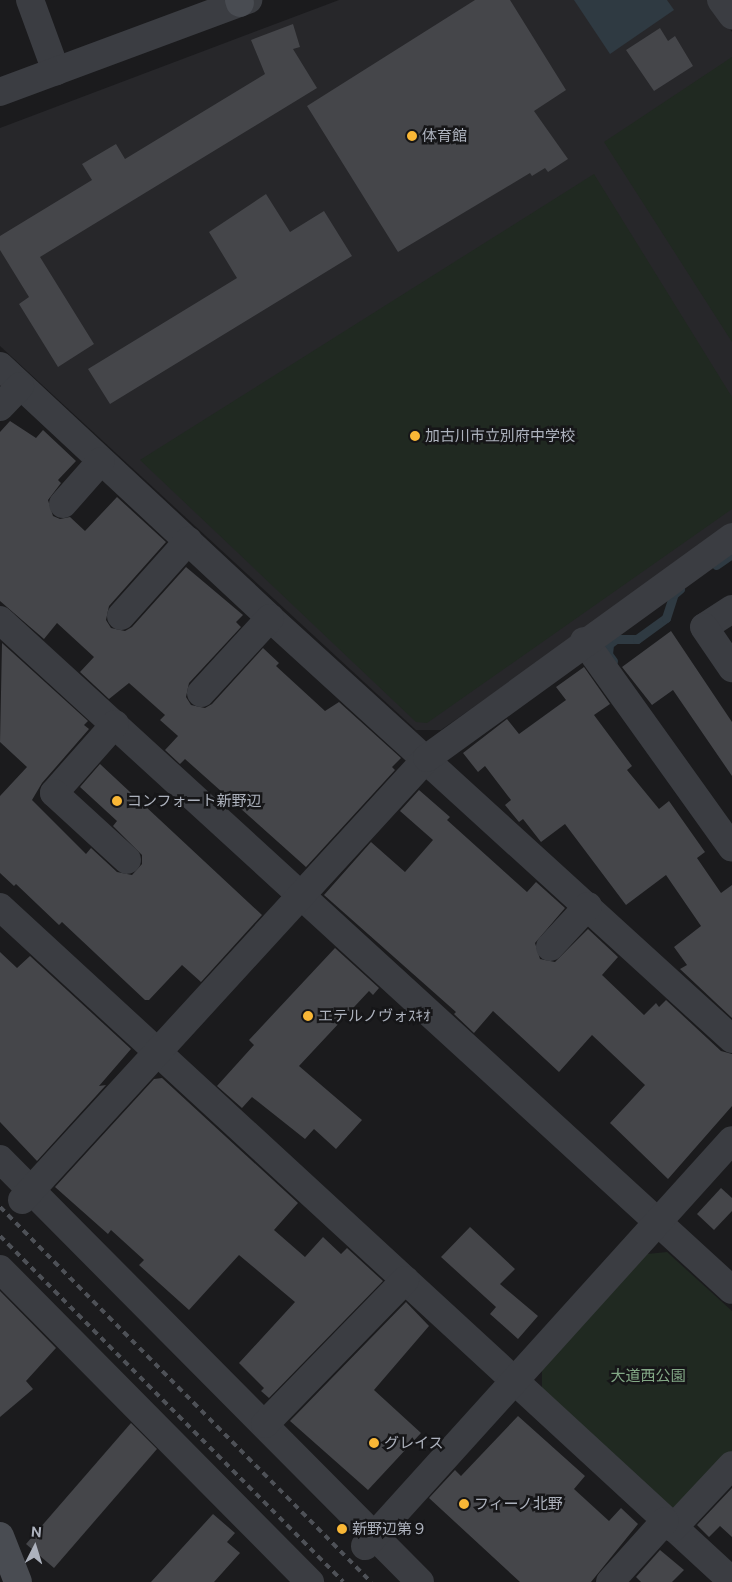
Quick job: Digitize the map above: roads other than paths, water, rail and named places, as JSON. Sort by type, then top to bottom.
[{"type":"main road","points":[[0,1536],[18,1582]]},
{"type":"street","points":[[30,0],[56,71]]},
{"type":"street","points":[[721,0],[732,15]]},
{"type":"street","points":[[0,92],[242,1]]},
{"type":"street","points":[[0,366],[270,618],[427,758],[732,1039]]},
{"type":"street","points":[[0,408],[20,386]]},
{"type":"street","points":[[63,504],[101,461]]},
{"type":"street","points":[[27,1195],[427,758],[584,641],[732,537]]},
{"type":"street","points":[[121,616],[188,541]]},
{"type":"street","points":[[732,608],[704,627],[732,668]]},
{"type":"street","points":[[201,693],[270,618]]},
{"type":"street","points":[[0,620],[732,1290]]},
{"type":"street","points":[[584,641],[732,848]]},
{"type":"street","points":[[115,724],[54,793],[128,860]]},
{"type":"street","points":[[550,947],[588,906]]},
{"type":"street","points":[[0,907],[732,1580]]},
{"type":"street","points":[[370,1541],[514,1379],[732,1140]]},
{"type":"street","points":[[0,1158],[27,1195],[264,1424],[370,1541],[420,1582]]},
{"type":"street","points":[[0,1269],[310,1582]]},
{"type":"street","points":[[264,1424],[405,1280]]},
{"type":"street","points":[[610,1582],[732,1465]]},
{"type":"waterway","points":[[716,565],[732,554]]},
{"type":"waterway","points":[[613,661],[608,654],[609,644],[616,639],[637,639],[666,618],[674,594],[680,589]]},
{"type":"railway","points":[[0,1207],[371,1582]]},
{"type":"railway","points":[[0,1236],[343,1582]]},
{"type":"place","name":"体育館","points":[[412,136]]},
{"type":"place","name":"加古川市立別府中学校","points":[[415,436]]},
{"type":"place","name":"コンフォート新野辺","points":[[117,801]]},
{"type":"place","name":"エテルノヴォｽｷｵ","points":[[308,1016]]},
{"type":"place","name":"グレイス","points":[[374,1443]]},
{"type":"place","name":"フィーノ北野","points":[[464,1504]]},
{"type":"place","name":"新野辺第９","points":[[342,1529]]},
{"type":"park label","name":"大道西公園","points":[[648,1376]]}]
